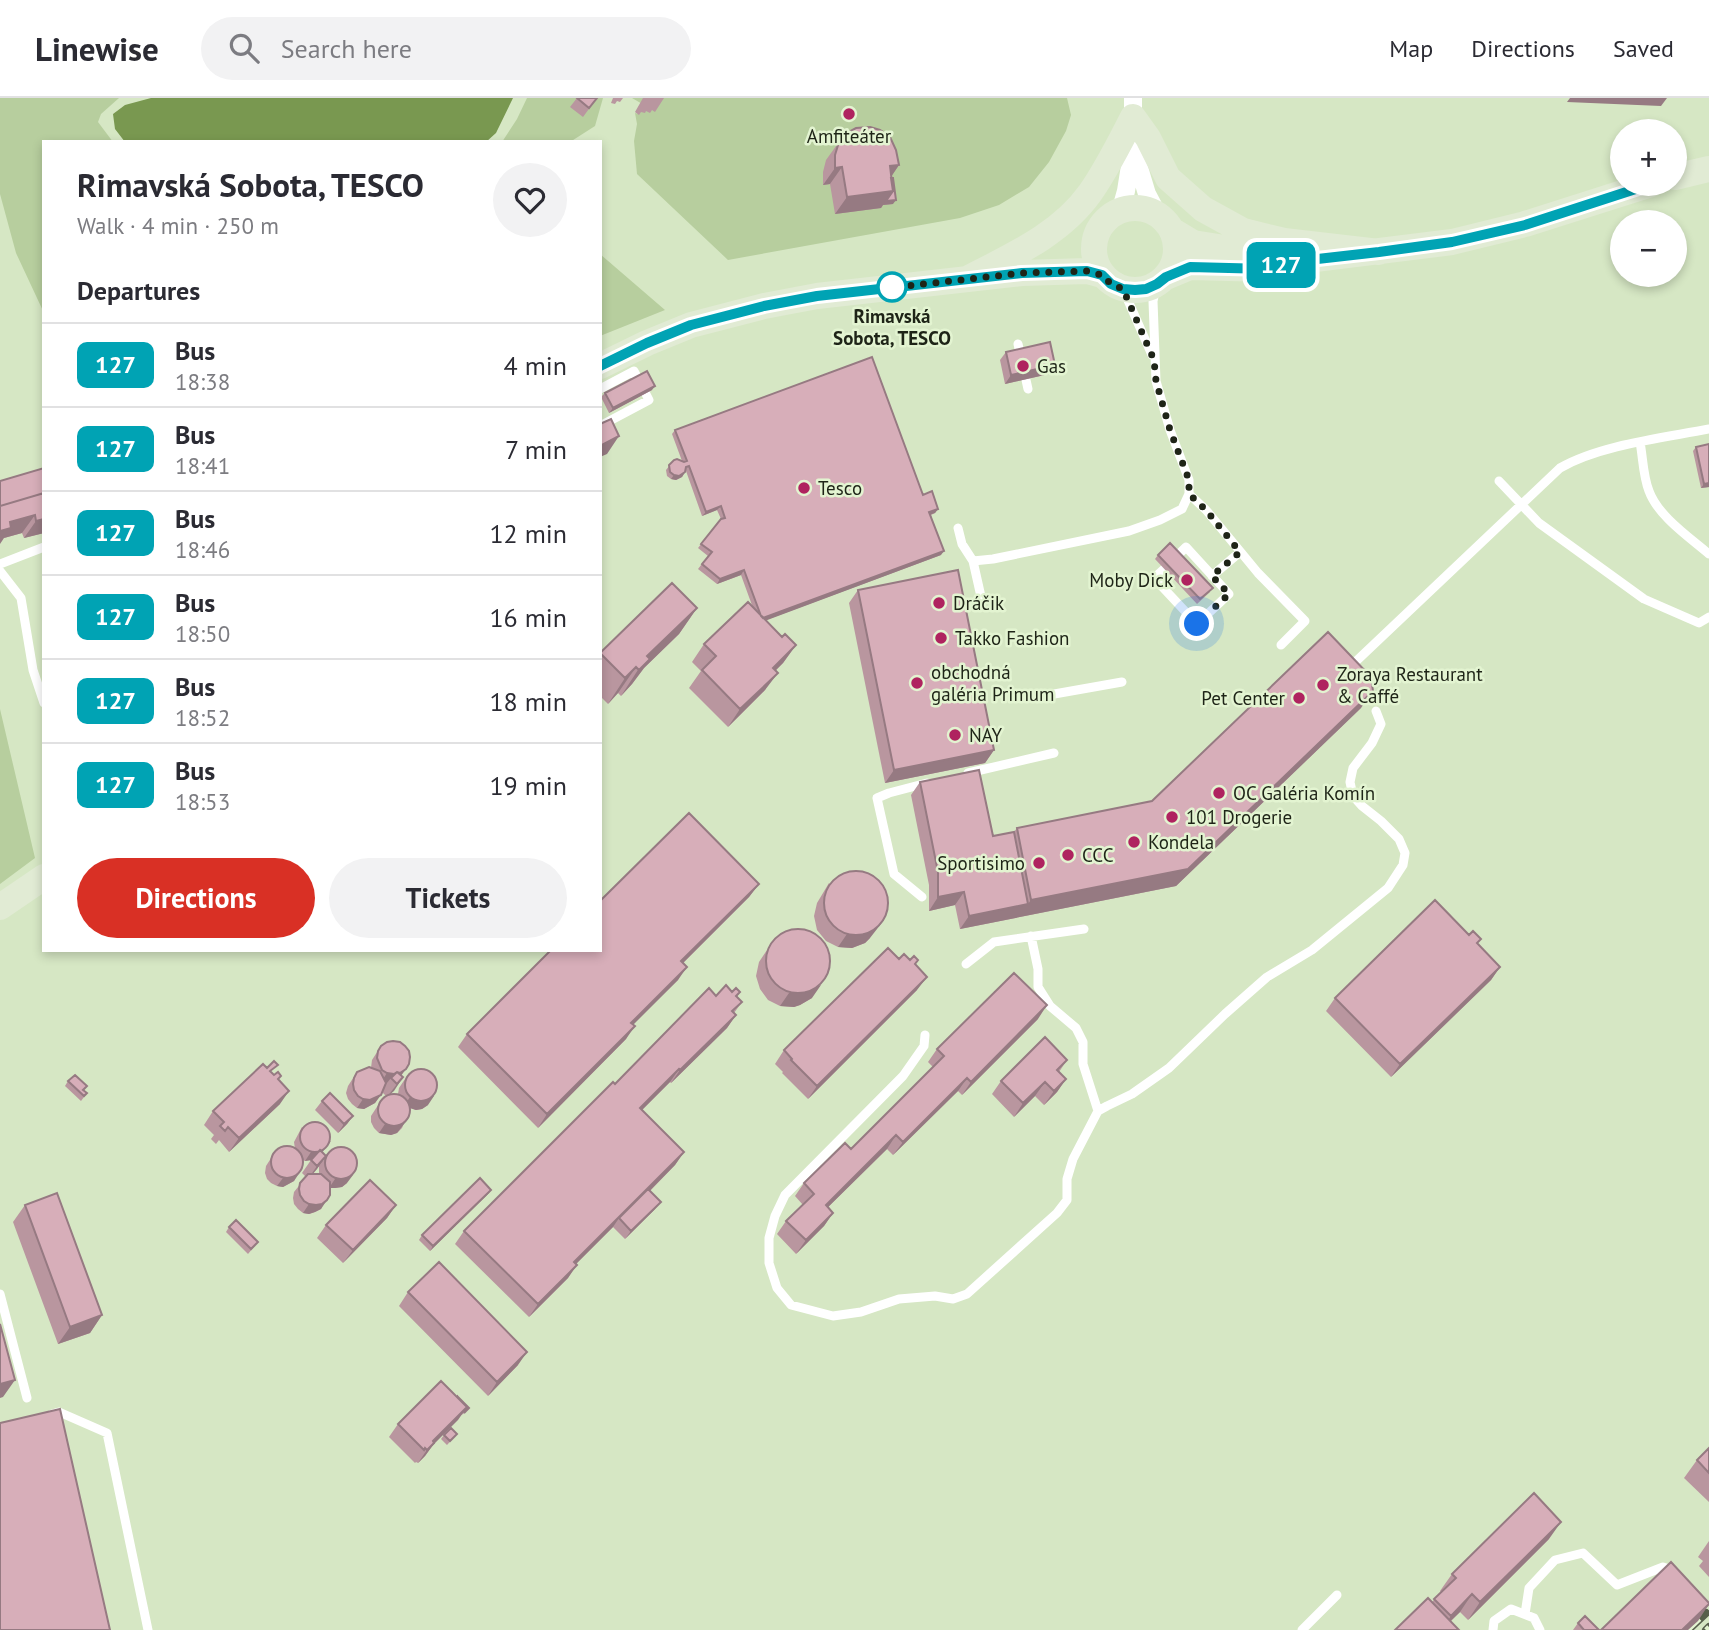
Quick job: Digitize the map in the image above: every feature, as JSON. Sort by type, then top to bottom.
[{"type":"main road","points":[[1133,107],[1168,178],[1203,209],[1243,231],[1284,241],[1379,252]]},
{"type":"main road","points":[[967,279],[1021,251],[1058,227],[1090,193],[1133,107]]},
{"type":"main road","points":[[1687,174],[1709,169]]},
{"type":"main road","points":[[607,380],[647,343],[691,325],[764,306],[817,296],[1022,273],[1087,271],[1135,290],[1146,289],[1190,267],[1268,269],[1291,262],[1452,242],[1525,225],[1614,196]]},
{"type":"main road","points":[[1112,282],[1096,264],[1094,238],[1109,216],[1121,209],[1133,207],[1146,208],[1193,243],[1272,256],[1291,262]]},
{"type":"main road","points":[[1162,280],[1174,263],[1177,247],[1165,222]]},
{"type":"main road","points":[[1022,273],[1068,256],[1094,238]]},
{"type":"main road","points":[[0,907],[42,878]]},
{"type":"street","points":[[1121,209],[1133,147],[1133,107]]},
{"type":"street","points":[[1133,147],[1147,194],[1165,222]]},
{"type":"lane","points":[[974,561],[1129,531],[1182,509],[1189,494],[1189,480],[1170,430],[1156,381],[1154,360],[1153,301],[1162,280]]},
{"type":"lane","points":[[1112,282],[1154,360]]},
{"type":"lane","points":[[1018,344],[1028,389]]},
{"type":"lane","points":[[602,425],[616,421],[649,400],[635,371],[607,380]]},
{"type":"lane","points":[[607,380],[627,387]]},
{"type":"lane","points":[[607,380],[610,396]]},
{"type":"lane","points":[[632,397],[637,406]]},
{"type":"lane","points":[[615,406],[616,421]]},
{"type":"lane","points":[[1350,667],[1560,468],[1576,459],[1640,442],[1709,429]]},
{"type":"lane","points":[[1640,442],[1649,491],[1659,509],[1709,554]]},
{"type":"lane","points":[[1499,481],[1539,523],[1644,599],[1699,624],[1709,617]]},
{"type":"lane","points":[[1189,494],[1305,621],[1281,645]]},
{"type":"lane","points":[[958,527],[962,544],[974,561],[982,601]]},
{"type":"lane","points":[[1164,569],[1154,578],[1197,624],[1229,594],[1186,547],[1176,557]]},
{"type":"lane","points":[[0,564],[42,548]]},
{"type":"lane","points":[[1212,576],[1240,552]]},
{"type":"lane","points":[[0,571],[21,598],[33,670],[42,698]]},
{"type":"lane","points":[[1043,696],[1122,682]]},
{"type":"lane","points":[[925,1035],[923,1046],[903,1076],[785,1195],[769,1238],[769,1263],[777,1288],[791,1305],[833,1316],[861,1312],[899,1299],[936,1296],[953,1299],[967,1294],[1057,1213],[1067,1200],[1067,1179],[1073,1159],[1098,1111],[1132,1094],[1169,1068],[1266,977],[1312,950],[1388,888],[1403,865],[1405,853],[1399,839],[1353,796],[1350,782],[1353,768],[1372,743],[1381,724],[1376,711]]},
{"type":"lane","points":[[964,774],[1054,753]]},
{"type":"lane","points":[[922,897],[894,874],[877,798],[939,780]]},
{"type":"lane","points":[[966,964],[994,942],[1084,929]]},
{"type":"lane","points":[[1031,936],[1038,969],[1038,987],[1050,1006],[1076,1028],[1083,1042],[1083,1064],[1098,1111]]},
{"type":"lane","points":[[0,1294],[27,1398]]},
{"type":"lane","points":[[47,1415],[59,1412],[107,1433],[148,1630]]},
{"type":"lane","points":[[1525,1614],[1529,1588],[1555,1560],[1583,1553],[1616,1585],[1663,1567],[1673,1570],[1682,1578]]},
{"type":"lane","points":[[1302,1630],[1338,1595]]},
{"type":"lane","points":[[1493,1630],[1494,1620],[1511,1609],[1534,1618],[1540,1630]]},
{"type":"shaded area","points":[[0,98],[119,98],[101,114],[98,122],[112,140],[42,140],[42,309],[16,253],[0,194]]},
{"type":"shaded area","points":[[151,98],[513,98],[496,133],[488,140],[123,140],[115,129],[113,114],[125,105]]},
{"type":"shaded area","points":[[527,98],[603,98],[595,126],[573,140],[503,140]]},
{"type":"shaded area","points":[[632,98],[1067,98],[1071,115],[1066,131],[1049,162],[1029,187],[999,205],[960,218],[728,260],[637,174],[635,113],[639,114],[644,105]]},
{"type":"shaded area","points":[[602,256],[665,310],[602,335]]},
{"type":"shaded area","points":[[0,709],[35,858],[0,884]]},
{"type":"building","points":[[577,98],[597,98],[589,108]]},
{"type":"building","points":[[870,127],[890,137],[896,150],[899,165],[890,166],[893,191],[847,197],[842,167],[835,168],[839,142],[845,134],[856,128]]},
{"type":"building","points":[[891,178],[896,200],[886,201],[893,191]]},
{"type":"building","points":[[1050,342],[1055,365],[1011,375],[1006,352]]},
{"type":"building","name":"Tesco","points":[[872,357],[923,495],[932,491],[938,509],[929,512],[944,551],[763,618],[744,570],[720,579],[702,564],[712,552],[701,544],[721,519],[725,518],[721,506],[706,512],[689,466],[679,476],[670,472],[669,465],[674,460],[687,461],[675,430]]},
{"type":"building","points":[[647,371],[655,386],[613,408],[605,393]]},
{"type":"building","points":[[611,419],[619,436],[602,445],[602,423]]},
{"type":"building","points":[[1709,444],[1709,483],[1704,484],[1696,447]]},
{"type":"building","points":[[42,469],[42,494],[0,506],[0,481]]},
{"type":"building","points":[[42,494],[42,520],[36,521],[35,515],[10,522],[11,528],[0,531],[0,506]]},
{"type":"building","name":"Moby Dick","points":[[1170,543],[1213,588],[1200,599],[1158,555]]},
{"type":"building","name":"obchodná galéria Primum","points":[[958,570],[994,750],[894,770],[858,590]]},
{"type":"building","points":[[672,583],[697,608],[647,656],[650,659],[639,670],[636,667],[625,678],[602,655],[602,651]]},
{"type":"building","points":[[748,602],[782,637],[785,634],[796,645],[773,668],[778,673],[740,709],[702,670],[716,656],[704,644]]},
{"type":"building","name":"OC Galéria Komín","points":[[1328,632],[1371,677],[1373,691],[1188,869],[1031,900],[1017,828],[1152,801]]},
{"type":"building","points":[[979,770],[993,836],[1014,832],[1028,904],[969,916],[964,892],[938,897],[938,872],[920,782]]},
{"type":"building","points":[[689,813],[759,884],[681,961],[687,967],[631,1023],[635,1026],[547,1114],[467,1034],[549,952],[602,952],[602,899]]},
{"type":"building","points":[[850,871],[862,871],[879,880],[886,891],[886,915],[879,926],[862,935],[850,935],[838,930],[829,921],[824,909],[824,897],[829,885],[838,876]]},
{"type":"building","points":[[1435,900],[1469,935],[1473,931],[1481,939],[1477,943],[1500,967],[1400,1064],[1335,998]]},
{"type":"building","points":[[792,929],[804,929],[821,938],[828,949],[828,973],[821,984],[804,993],[792,993],[780,988],[771,979],[766,967],[766,955],[771,943],[780,934]]},
{"type":"building","points":[[888,948],[899,959],[904,954],[910,960],[914,956],[918,960],[915,964],[927,977],[817,1086],[784,1050]]},
{"type":"building","points":[[1014,973],[1047,1005],[971,1082],[967,1078],[903,1142],[896,1135],[826,1205],[833,1213],[806,1240],[786,1221],[814,1194],[804,1183],[845,1143],[851,1149],[944,1056],[937,1049]]},
{"type":"building","points":[[726,985],[732,992],[736,988],[740,992],[736,996],[742,1002],[732,1011],[736,1015],[640,1108],[684,1152],[574,1262],[577,1265],[538,1304],[464,1231],[709,988],[716,996]]},
{"type":"building","points":[[1045,1037],[1067,1060],[1057,1070],[1066,1079],[1054,1091],[1045,1082],[1023,1103],[1001,1081]]},
{"type":"building","points":[[393,1041],[405,1046],[410,1057],[406,1069],[394,1074],[382,1070],[377,1058],[381,1046]]},
{"type":"building","points":[[274,1061],[278,1065],[270,1071],[274,1075],[278,1072],[281,1076],[278,1079],[289,1091],[239,1138],[228,1127],[225,1131],[220,1126],[224,1122],[213,1111],[263,1064],[267,1068]]},
{"type":"building","points":[[369,1067],[380,1071],[386,1083],[381,1095],[370,1100],[358,1096],[353,1084],[357,1072]]},
{"type":"building","points":[[421,1069],[433,1073],[437,1085],[433,1097],[421,1101],[409,1097],[405,1085],[409,1073]]},
{"type":"building","points":[[397,1072],[403,1077],[397,1084],[391,1078]]},
{"type":"building","points":[[75,1075],[87,1086],[83,1090],[87,1093],[84,1096],[68,1081]]},
{"type":"building","points":[[330,1093],[353,1116],[344,1124],[322,1101]]},
{"type":"building","points":[[394,1094],[406,1098],[410,1110],[406,1122],[394,1126],[382,1122],[378,1110],[382,1098]]},
{"type":"building","points":[[315,1122],[326,1126],[330,1137],[326,1148],[315,1152],[304,1148],[300,1137],[304,1126]]},
{"type":"building","points":[[287,1146],[298,1151],[303,1162],[298,1173],[287,1178],[276,1173],[271,1162],[276,1151]]},
{"type":"building","points":[[341,1147],[352,1152],[357,1163],[352,1174],[341,1179],[330,1174],[325,1163],[330,1152]]},
{"type":"building","points":[[320,1150],[326,1156],[317,1166],[311,1160]]},
{"type":"building","points":[[308,1174],[321,1174],[330,1182],[330,1195],[322,1204],[309,1204],[300,1195],[300,1183]]},
{"type":"building","points":[[480,1178],[491,1190],[433,1246],[422,1235]]},
{"type":"building","points":[[370,1180],[396,1205],[353,1250],[326,1225]]},
{"type":"building","points":[[648,1189],[661,1202],[631,1231],[619,1218]]},
{"type":"building","points":[[57,1193],[102,1315],[70,1327],[25,1205]]},
{"type":"building","points":[[236,1220],[258,1242],[251,1249],[229,1227]]},
{"type":"building","points":[[439,1262],[527,1352],[497,1382],[408,1292]]},
{"type":"building","points":[[0,1324],[15,1380],[0,1384]]},
{"type":"building","points":[[441,1381],[467,1407],[427,1450],[424,1450],[398,1424]]},
{"type":"building","points":[[60,1409],[110,1630],[0,1630],[0,1423]]},
{"type":"building","points":[[451,1428],[457,1434],[450,1441],[444,1435]]},
{"type":"building","points":[[1709,1448],[1709,1473],[1697,1460]]},
{"type":"building","points":[[1534,1493],[1561,1522],[1480,1602],[1472,1594],[1451,1616],[1434,1599],[1456,1578],[1452,1574]]},
{"type":"building","points":[[1671,1562],[1709,1604],[1682,1630],[1601,1630]]},
{"type":"building","points":[[1428,1598],[1459,1630],[1395,1630]]},
{"type":"building","points":[[1585,1616],[1599,1630],[1584,1630],[1578,1623]]},
{"type":"railway","points":[[1688,1630],[1706,1613]]},
{"type":"railway","points":[[1706,1630],[1709,1627]]},
{"type":"bus line","name":"127","points":[[602,365],[691,325],[764,306],[817,296],[1022,273],[1087,271],[1102,275],[1111,284],[1123,289],[1146,289],[1190,267],[1268,269],[1291,262],[1452,242],[1525,225],[1614,196]]},
{"type":"place","name":"Amfiteáter","points":[[849,114]]},
{"type":"place","name":"Rimavská Sobota, TESCO","points":[[892,287]]},
{"type":"place","name":"Gas","points":[[1023,366]]},
{"type":"place","name":"Tesco","points":[[804,488]]},
{"type":"place","name":"Moby Dick","points":[[1187,580]]},
{"type":"place","name":"Dráčik","points":[[939,603]]},
{"type":"place","name":"Takko Fashion","points":[[941,638]]},
{"type":"place","name":"obchodná galéria Primum","points":[[917,683]]},
{"type":"place","name":"Zoraya Restaurant & Caffé","points":[[1323,685]]},
{"type":"place","name":"Pet Center","points":[[1299,698]]},
{"type":"place","name":"NAY","points":[[955,735]]},
{"type":"place","name":"OC Galéria Komín","points":[[1219,793]]},
{"type":"place","name":"101 Drogerie","points":[[1172,817]]},
{"type":"place","name":"Kondela","points":[[1134,842]]},
{"type":"place","name":"CCC","points":[[1068,855]]},
{"type":"place","name":"Sportisimo","points":[[1039,863]]},
{"type":"route","points":[[892,287],[889,288],[1022,273],[1087,271],[1102,275],[1111,284],[1123,289],[1154,360],[1156,381],[1170,430],[1189,480],[1189,494],[1206,510],[1240,552],[1212,576],[1229,594],[1197,624]]}]
